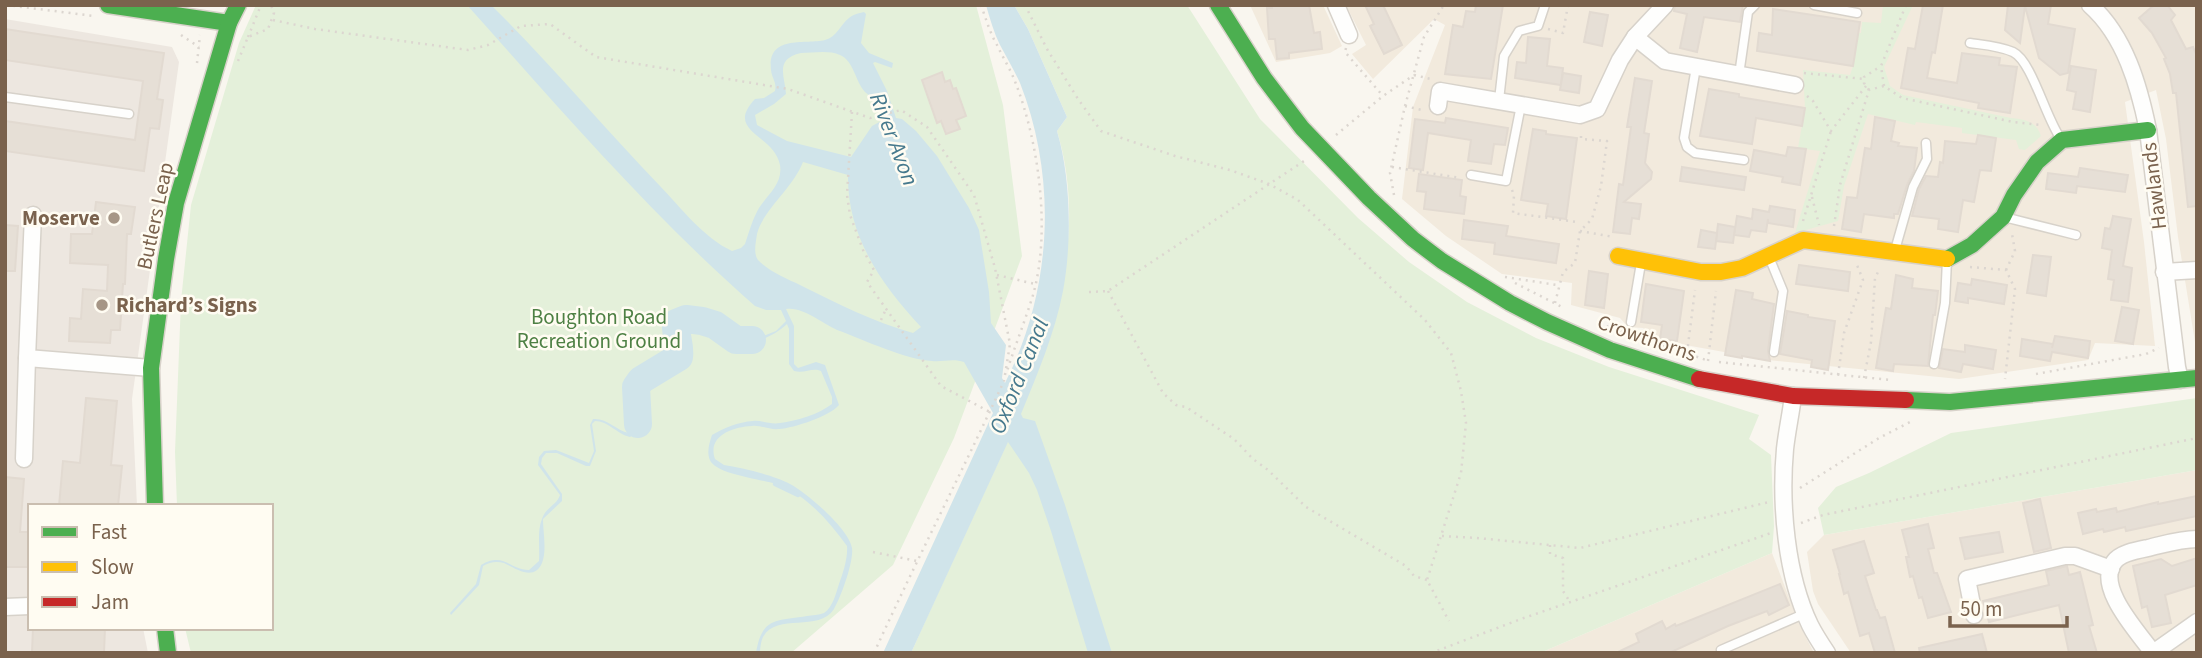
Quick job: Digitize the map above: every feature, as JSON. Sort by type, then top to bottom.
[{"type":"street","name":"Butlers Leap","points":[[155,504],[151,368],[166,260],[176,203],[229,23],[238,5]]},
{"type":"street","name":"Crowthorns","points":[[1218,5],[1264,78],[1302,128],[1413,239],[1454,268],[1547,323],[1610,350],[1691,377],[1793,396],[1950,402],[2189,379]]},
{"type":"street","points":[[1336,5],[1349,35]]},
{"type":"street","points":[[1438,106],[1440,91],[1580,115],[1597,109],[1620,60],[1635,37],[1665,5]]},
{"type":"street","name":"Hawlands","points":[[2090,5],[2100,14],[2125,53],[2143,103],[2175,349],[2189,379]]},
{"type":"street","points":[[102,11],[229,23]]},
{"type":"street","points":[[1635,37],[1665,61],[1795,85]]},
{"type":"street","points":[[1618,256],[1698,271],[1719,272],[1742,268],[1803,240],[1891,251],[1947,262],[2006,218],[2014,195],[2057,133],[2148,130]]},
{"type":"street","points":[[24,459],[33,215]]},
{"type":"street","points":[[2164,272],[2197,270]]},
{"type":"street","points":[[27,358],[151,368]]},
{"type":"street","points":[[1793,396],[1785,450],[1786,527],[1791,561],[1806,613],[1827,653]]},
{"type":"street","points":[[2197,538],[2130,552],[2114,561],[2110,589],[2118,605],[2153,653],[2197,622]]},
{"type":"street","points":[[1975,615],[1966,579],[2065,556],[2075,556],[2111,569]]},
{"type":"street","points":[[5,609],[28,606]]},
{"type":"street","points":[[165,630],[168,653]]},
{"type":"lane","points":[[1499,100],[1504,56],[1519,31],[1538,26],[1545,5]]},
{"type":"lane","points":[[1739,75],[1748,12],[1755,5]]},
{"type":"lane","points":[[1814,5],[1857,13]]},
{"type":"lane","points":[[1970,43],[2001,48],[2020,56],[2057,133]]},
{"type":"lane","points":[[1696,67],[1684,138],[1687,147],[1695,153],[1745,160]]},
{"type":"lane","points":[[5,97],[129,114]]},
{"type":"lane","points":[[1471,175],[1506,181],[1521,105]]},
{"type":"lane","points":[[1891,251],[1913,187],[1927,159],[1926,144]]},
{"type":"lane","points":[[2006,218],[2076,235]]},
{"type":"lane","points":[[1767,255],[1778,274],[1783,290],[1774,352]]},
{"type":"lane","points":[[1631,322],[1642,260]]},
{"type":"lane","points":[[1934,365],[1945,303],[1947,262]]},
{"type":"lane","points":[[1721,650],[1806,613]]},
{"type":"path","points":[[6,5],[102,11]]},
{"type":"path","points":[[239,61],[261,5]]},
{"type":"path","points":[[248,37],[268,29],[274,13],[271,5]]},
{"type":"path","points":[[874,653],[1004,381],[1035,284],[1041,208],[1034,145],[1016,82],[996,44],[981,5]]},
{"type":"path","points":[[1025,5],[1047,50],[1101,131],[1175,156],[1230,170],[1269,184],[1298,200],[1425,320],[1451,353],[1466,423],[1461,473],[1427,580]]},
{"type":"path","points":[[1384,190],[1394,196],[1390,173],[1414,75],[1424,37],[1444,5]]},
{"type":"path","points":[[1538,26],[1563,33],[1568,5]]},
{"type":"path","points":[[1906,5],[1881,66],[1884,86],[1902,98],[2057,133]]},
{"type":"path","points":[[273,20],[315,29],[468,50],[488,45],[521,26],[550,24],[596,57],[788,89],[870,118],[901,110],[927,127],[974,195],[995,268],[1010,344],[1004,381]]},
{"type":"path","points":[[1349,35],[1345,52],[1383,96]]},
{"type":"path","points":[[195,74],[199,47]]},
{"type":"path","points":[[1864,79],[1881,66]]},
{"type":"path","points":[[1831,131],[1813,101],[1795,85],[1800,72],[1864,79]]},
{"type":"path","points":[[1089,292],[1108,291],[1322,150],[1330,140],[1383,96],[1414,75]]},
{"type":"path","points":[[1864,79],[1869,90]]},
{"type":"path","points":[[1793,243],[1801,229],[1831,131],[1866,86]]},
{"type":"path","points":[[1869,90],[1884,86]]},
{"type":"path","points":[[1827,243],[1840,185],[1869,90]]},
{"type":"path","points":[[852,112],[847,177],[850,215],[874,270],[867,282],[941,386],[990,412]]},
{"type":"path","points":[[1555,303],[1563,272],[1575,263],[1580,231],[1592,219],[1601,186],[1607,141],[1581,139],[1580,115]]},
{"type":"path","points":[[1392,167],[1463,178],[1471,175]]},
{"type":"path","points":[[1506,181],[1514,195],[1513,213],[1577,222]]},
{"type":"path","points":[[1811,194],[1827,243]]},
{"type":"path","points":[[2006,218],[2015,251],[2006,271]]},
{"type":"path","points":[[1580,231],[1623,239],[1618,256]]},
{"type":"path","points":[[1838,375],[1844,333],[1863,280],[1848,245]]},
{"type":"path","points":[[1864,378],[1871,342],[1875,278],[1891,251]]},
{"type":"path","points":[[1947,262],[2006,271]]},
{"type":"path","points":[[1687,353],[1698,271]]},
{"type":"path","points":[[2005,379],[2015,289],[2006,271]]},
{"type":"path","points":[[1708,361],[1719,272]]},
{"type":"path","points":[[996,274],[1035,284]]},
{"type":"path","points":[[1558,285],[1502,276],[1570,312]]},
{"type":"path","points":[[1108,291],[1163,393],[1176,405],[1186,407],[1234,439],[1306,507],[1406,566],[1414,576],[1427,580],[1449,621]]},
{"type":"path","points":[[881,320],[886,309]]},
{"type":"path","points":[[1592,321],[1708,361],[1891,380]]},
{"type":"path","points":[[2031,375],[2146,354],[2161,348],[2175,349]]},
{"type":"path","points":[[1442,536],[1580,548],[1784,498],[1879,438],[1914,420]]},
{"type":"path","points":[[1431,653],[1823,515],[2197,438]]},
{"type":"path","points":[[1550,545],[1550,554],[1563,558],[1563,591],[1570,602]]},
{"type":"path","points":[[873,552],[917,561]]},
{"type":"shaded area","points":[[1250,5],[1323,5],[1342,46],[1330,53],[1276,62]]},
{"type":"shaded area","points":[[1346,5],[2197,5],[2197,342],[2156,90],[2125,102],[2155,346],[2095,343],[2088,360],[1959,379],[1768,360],[1658,340],[1643,328],[1628,327],[1620,318],[1571,305],[1572,283],[1502,274],[1446,236],[1402,199],[1413,107],[1445,25],[1434,19],[1373,79],[1352,54],[1366,45]]},
{"type":"shaded area","points":[[5,19],[172,47],[179,62],[132,399],[137,504],[28,504],[28,630],[143,630],[148,653],[5,653]]},
{"type":"shaded area","points":[[2197,470],[2197,653],[1851,653],[1818,604],[1813,591],[1807,552],[1824,535]]},
{"type":"shaded area","points":[[1772,553],[1799,624],[1814,653],[1540,653]]},
{"type":"green space","name":"Boughton Road Recreation Ground","points":[[256,5],[976,5],[1003,105],[1022,256],[954,438],[893,565],[791,653],[191,653],[185,630],[273,630],[273,504],[177,504],[175,452],[181,301],[191,205],[239,43]]},
{"type":"green space","points":[[1014,5],[1187,5],[1260,119],[1358,218],[1409,262],[1467,302],[1536,338],[1609,367],[1759,415],[1749,439],[1771,455],[1774,526],[1772,553],[1540,653],[911,653],[1023,407],[1054,317],[1064,271],[1069,225],[1067,178],[1057,131],[1067,117],[1028,29]]},
{"type":"green space","points":[[1883,5],[1913,5],[1884,67],[1890,86],[1903,95],[2026,120],[2037,127],[2041,136],[2025,150],[2019,149],[2016,140],[1962,133],[1962,128],[1916,122],[1915,125],[1868,114],[1844,186],[1838,221],[1795,233],[1820,151],[1798,148],[1805,108],[1803,70],[1850,75],[1862,22],[1881,23]]},
{"type":"green space","points":[[2197,398],[2197,470],[1824,535],[1818,508],[1836,487],[1951,433]]},
{"type":"water","points":[[467,5],[491,5],[693,222],[732,251],[745,244],[757,212],[779,178],[780,165],[776,155],[754,133],[745,119],[747,110],[755,99],[764,98],[775,91],[771,59],[775,51],[789,43],[825,40],[835,34],[850,17],[864,12],[866,14],[861,43],[869,53],[893,63],[892,68],[873,63],[887,91],[896,118],[902,119],[916,131],[937,156],[969,208],[979,230],[991,323],[1006,345],[1002,378],[1005,383],[1021,348],[1033,311],[1044,235],[1044,196],[1032,120],[1020,83],[998,40],[986,5],[1014,5],[1028,29],[1067,117],[1057,131],[1065,169],[1069,211],[1068,252],[1060,307],[1021,414],[1023,418],[1035,421],[1112,653],[1088,653],[1037,490],[1008,442],[911,653],[883,653],[993,413],[964,362],[922,360],[898,353],[840,331],[793,309],[786,309],[794,326],[794,364],[798,368],[816,362],[825,365],[839,405],[820,417],[786,428],[737,428],[723,434],[713,451],[715,459],[724,465],[767,475],[797,489],[826,512],[843,531],[852,548],[851,561],[840,596],[827,616],[809,622],[778,625],[769,630],[762,639],[760,653],[756,653],[762,633],[772,623],[824,613],[830,607],[842,575],[847,546],[821,514],[798,495],[781,486],[725,471],[711,462],[708,452],[712,435],[731,426],[753,421],[793,421],[827,408],[832,404],[832,397],[821,371],[794,371],[789,364],[787,324],[777,332],[764,338],[744,342],[729,338],[703,321],[696,320],[678,324],[681,357],[644,380],[639,389],[639,431],[630,437],[595,421],[592,424],[596,451],[590,466],[557,453],[546,453],[542,458],[541,464],[562,494],[562,501],[543,519],[544,553],[539,569],[529,573],[498,562],[483,566],[479,585],[451,615],[476,584],[481,565],[495,560],[529,570],[539,561],[540,523],[560,495],[538,465],[539,457],[544,451],[556,450],[589,463],[594,451],[590,425],[593,419],[603,420],[629,433],[636,428],[635,390],[642,377],[678,355],[675,324],[686,317],[698,316],[737,338],[761,337],[776,331],[786,321],[781,310],[766,310],[755,306],[679,235],[606,160]],"holes":[[[826,52],[840,55],[851,66],[865,92],[879,99],[885,119],[872,126],[851,157],[787,141],[757,125],[755,115],[786,94],[783,69],[787,59],[801,53]],[[803,162],[848,175],[849,197],[860,239],[880,276],[921,327],[913,333],[841,305],[778,274],[758,260],[755,247],[760,225]]]},
{"type":"building","points":[[1272,5],[1309,5],[1314,33],[1320,32],[1322,49],[1289,53],[1289,58],[1277,59],[1275,39],[1269,39],[1267,8],[1272,8]]},
{"type":"building","points":[[1365,5],[1383,5],[1402,45],[1384,54],[1370,26],[1374,24]]},
{"type":"building","points":[[1476,5],[1503,5],[1491,79],[1445,74],[1453,25],[1463,27],[1466,11],[1475,12]]},
{"type":"building","points":[[1675,5],[1743,5],[1740,22],[1704,17],[1697,52],[1680,48],[1687,14],[1674,11]]},
{"type":"building","points":[[1923,5],[1943,5],[1935,53],[1932,52],[1927,78],[1957,83],[1962,53],[2000,58],[1999,65],[2017,67],[2010,113],[1978,108],[1979,103],[1901,88],[1908,48],[1915,49]]},
{"type":"building","points":[[2008,5],[2051,5],[2048,24],[2075,29],[2068,73],[2060,75],[2039,58],[2025,6],[2020,43],[2005,30]]},
{"type":"building","points":[[2154,5],[2167,5],[2175,15],[2171,20],[2186,49],[2193,47],[2197,56],[2197,206],[2188,207],[2176,93],[2173,93],[2164,59],[2166,58],[2152,33],[2139,18]]},
{"type":"building","points":[[1773,9],[1860,22],[1853,66],[1757,51],[1759,33],[1772,35]]},
{"type":"building","points":[[1590,12],[1608,15],[1602,46],[1584,42]]},
{"type":"building","points":[[5,29],[164,53],[157,99],[163,100],[159,129],[150,128],[144,171],[5,151],[5,121],[135,140],[143,81],[5,60]]},
{"type":"building","points":[[1528,37],[1550,39],[1547,66],[1563,68],[1561,85],[1515,78],[1517,62],[1526,63]]},
{"type":"building","points":[[2071,66],[2096,70],[2090,112],[2073,109],[2076,92],[2067,90]]},
{"type":"building","points":[[942,72],[945,82],[950,80],[953,89],[956,88],[966,116],[956,120],[960,129],[946,134],[941,121],[937,123],[922,80]]},
{"type":"building","points":[[1563,73],[1581,76],[1579,93],[1560,90]]},
{"type":"building","points":[[1635,78],[1652,81],[1644,133],[1649,134],[1645,163],[1652,172],[1651,179],[1624,202],[1641,204],[1639,219],[1632,218],[1630,234],[1613,232],[1619,184],[1623,185],[1631,127],[1627,127]]},
{"type":"building","points":[[1709,89],[1805,108],[1802,126],[1756,118],[1752,144],[1700,136]]},
{"type":"building","points":[[1875,117],[1895,121],[1891,141],[1899,143],[1898,146],[1917,148],[1914,171],[1898,214],[1894,214],[1894,218],[1864,214],[1861,232],[1842,229],[1847,197],[1857,198],[1865,148],[1871,149]]},
{"type":"building","points":[[1446,118],[1508,128],[1505,145],[1494,144],[1491,164],[1468,161],[1471,140],[1428,133],[1423,170],[1409,168],[1415,119],[1445,123]]},
{"type":"building","points":[[1533,129],[1546,131],[1546,134],[1577,138],[1566,219],[1546,216],[1548,204],[1521,200]]},
{"type":"building","points":[[1978,135],[1996,138],[1991,171],[1980,170],[1974,202],[1963,200],[1958,232],[1938,229],[1939,219],[1912,216],[1919,189],[1926,176],[1938,177],[1940,162],[1943,163],[1945,141],[1976,144]]},
{"type":"building","points":[[1788,147],[1806,149],[1800,185],[1782,182],[1783,177],[1750,171],[1754,150],[1786,156]]},
{"type":"building","points":[[1682,167],[1746,177],[1744,190],[1680,181]]},
{"type":"building","points":[[2080,168],[2128,175],[2125,192],[2077,186],[2076,193],[2046,189],[2048,173],[2078,177]]},
{"type":"building","points":[[1419,174],[1462,180],[1460,196],[1466,197],[1464,214],[1424,209],[1426,192],[1417,191]]},
{"type":"building","points":[[96,202],[135,207],[131,234],[127,234],[120,330],[111,330],[110,343],[69,341],[70,318],[81,319],[83,289],[107,291],[108,265],[70,263],[71,234],[92,234]]},
{"type":"building","points":[[1770,206],[1795,210],[1793,227],[1768,223],[1768,219],[1766,232],[1751,230],[1749,237],[1734,235],[1737,216],[1752,219],[1753,209],[1769,212]]},
{"type":"building","points":[[2113,216],[2131,219],[2123,266],[2132,268],[2128,302],[2111,300],[2114,280],[2108,279],[2112,250],[2102,248],[2105,228],[2110,229]]},
{"type":"building","points":[[1464,220],[1508,226],[1506,236],[1559,244],[1556,263],[1494,254],[1495,243],[1462,239]]},
{"type":"building","points":[[1718,224],[1735,227],[1733,243],[1716,241]]},
{"type":"building","points":[[5,225],[18,226],[15,271],[5,271]]},
{"type":"building","points":[[1701,230],[1717,233],[1715,249],[1698,247]]},
{"type":"building","points":[[2033,255],[2051,257],[2046,296],[2027,293]]},
{"type":"building","points":[[1799,265],[1850,272],[1848,291],[1796,284]]},
{"type":"building","points":[[1589,271],[1608,274],[1604,308],[1585,305]]},
{"type":"building","points":[[1896,275],[1913,279],[1912,288],[1938,291],[1928,366],[1894,364],[1893,371],[1876,368],[1886,308],[1891,309]]},
{"type":"building","points":[[1972,279],[2007,285],[2004,304],[1968,298],[1968,303],[1955,301],[1958,283],[1971,285]]},
{"type":"building","points":[[1646,284],[1684,291],[1677,341],[1660,339],[1662,325],[1641,322]]},
{"type":"building","points":[[1736,290],[1753,293],[1752,299],[1774,304],[1768,351],[1770,361],[1725,355]]},
{"type":"building","points":[[2122,307],[2139,310],[2133,344],[2115,341]]},
{"type":"building","points":[[1787,311],[1835,321],[1828,370],[1811,367],[1812,360],[1780,354]]},
{"type":"building","points":[[2055,336],[2090,341],[2088,358],[2052,352],[2050,361],[2020,356],[2022,339],[2053,344]]},
{"type":"building","points":[[1965,345],[1996,350],[1993,369],[1963,364],[1961,372],[1939,368],[1943,349],[1965,352]]},
{"type":"building","points":[[86,398],[117,401],[111,465],[122,466],[118,504],[59,504],[63,461],[80,463]]},
{"type":"building","points":[[5,477],[24,479],[20,532],[28,532],[28,567],[5,567]]},
{"type":"building","points":[[2197,496],[2197,516],[2126,531],[2125,527],[2083,534],[2078,513],[2116,508],[2117,512]]},
{"type":"building","points":[[2040,499],[2051,548],[2034,552],[2023,503]]},
{"type":"building","points":[[1928,524],[1934,548],[1928,549],[1934,573],[1937,573],[1951,612],[1928,618],[1913,576],[1910,577],[1906,557],[1909,557],[1902,530]]},
{"type":"building","points":[[1999,532],[2003,552],[1965,559],[1960,538]]},
{"type":"building","points":[[1864,541],[1874,573],[1865,576],[1876,610],[1880,618],[1885,617],[1895,653],[1875,653],[1869,633],[1860,636],[1848,592],[1844,594],[1833,550]]},
{"type":"building","points":[[2197,558],[2197,585],[2165,595],[2171,623],[2152,627],[2147,606],[2142,608],[2133,566],[2161,559],[2172,566]]},
{"type":"building","points":[[2067,566],[2069,575],[2080,572],[2093,625],[2089,626],[2097,653],[2069,653],[2059,605],[1989,622],[1983,601],[2049,585],[2046,571]]},
{"type":"building","points":[[1780,584],[1789,605],[1769,615],[1767,611],[1669,653],[1616,653],[1639,642],[1636,634],[1662,621],[1666,629],[1675,624],[1676,626]]},
{"type":"building","points":[[33,630],[105,630],[104,653],[32,653]]},
{"type":"building","points":[[1982,634],[1987,653],[1920,653],[1919,648]]},
{"type":"waterway","points":[[638,424],[636,387],[641,380],[679,357],[676,323],[686,319],[702,321],[715,325],[736,340],[752,340]]},
{"type":"waterway","points":[[775,484],[798,495]]},
{"type":"traffic: fast","points":[[108,5],[229,23]]},
{"type":"traffic: fast","points":[[155,504],[151,368],[166,259],[176,203],[229,23],[238,5]]},
{"type":"traffic: fast","points":[[1218,5],[1264,78],[1302,128],[1369,198],[1413,239],[1442,261],[1510,303],[1547,322],[1610,350],[1699,379]]},
{"type":"traffic: fast","points":[[1947,259],[1972,245],[2003,217],[2014,195],[2037,162],[2062,140],[2148,130]]},
{"type":"traffic: fast","points":[[1906,400],[1950,402],[2197,378]]},
{"type":"traffic: fast","points":[[165,630],[168,653]]},
{"type":"traffic: slow","points":[[1618,256],[1701,272],[1721,272],[1742,268],[1803,240],[1947,259]]},
{"type":"traffic: jam","points":[[1699,379],[1793,396],[1906,400]]},
{"type":"place","name":"Moserve","points":[[114,218]]},
{"type":"place","name":"Richard’s Signs","points":[[102,305]]},
{"type":"water label","name":"River Avon","points":[[894,139]]},
{"type":"water label","name":"Oxford Canal","points":[[1019,376]]}]
